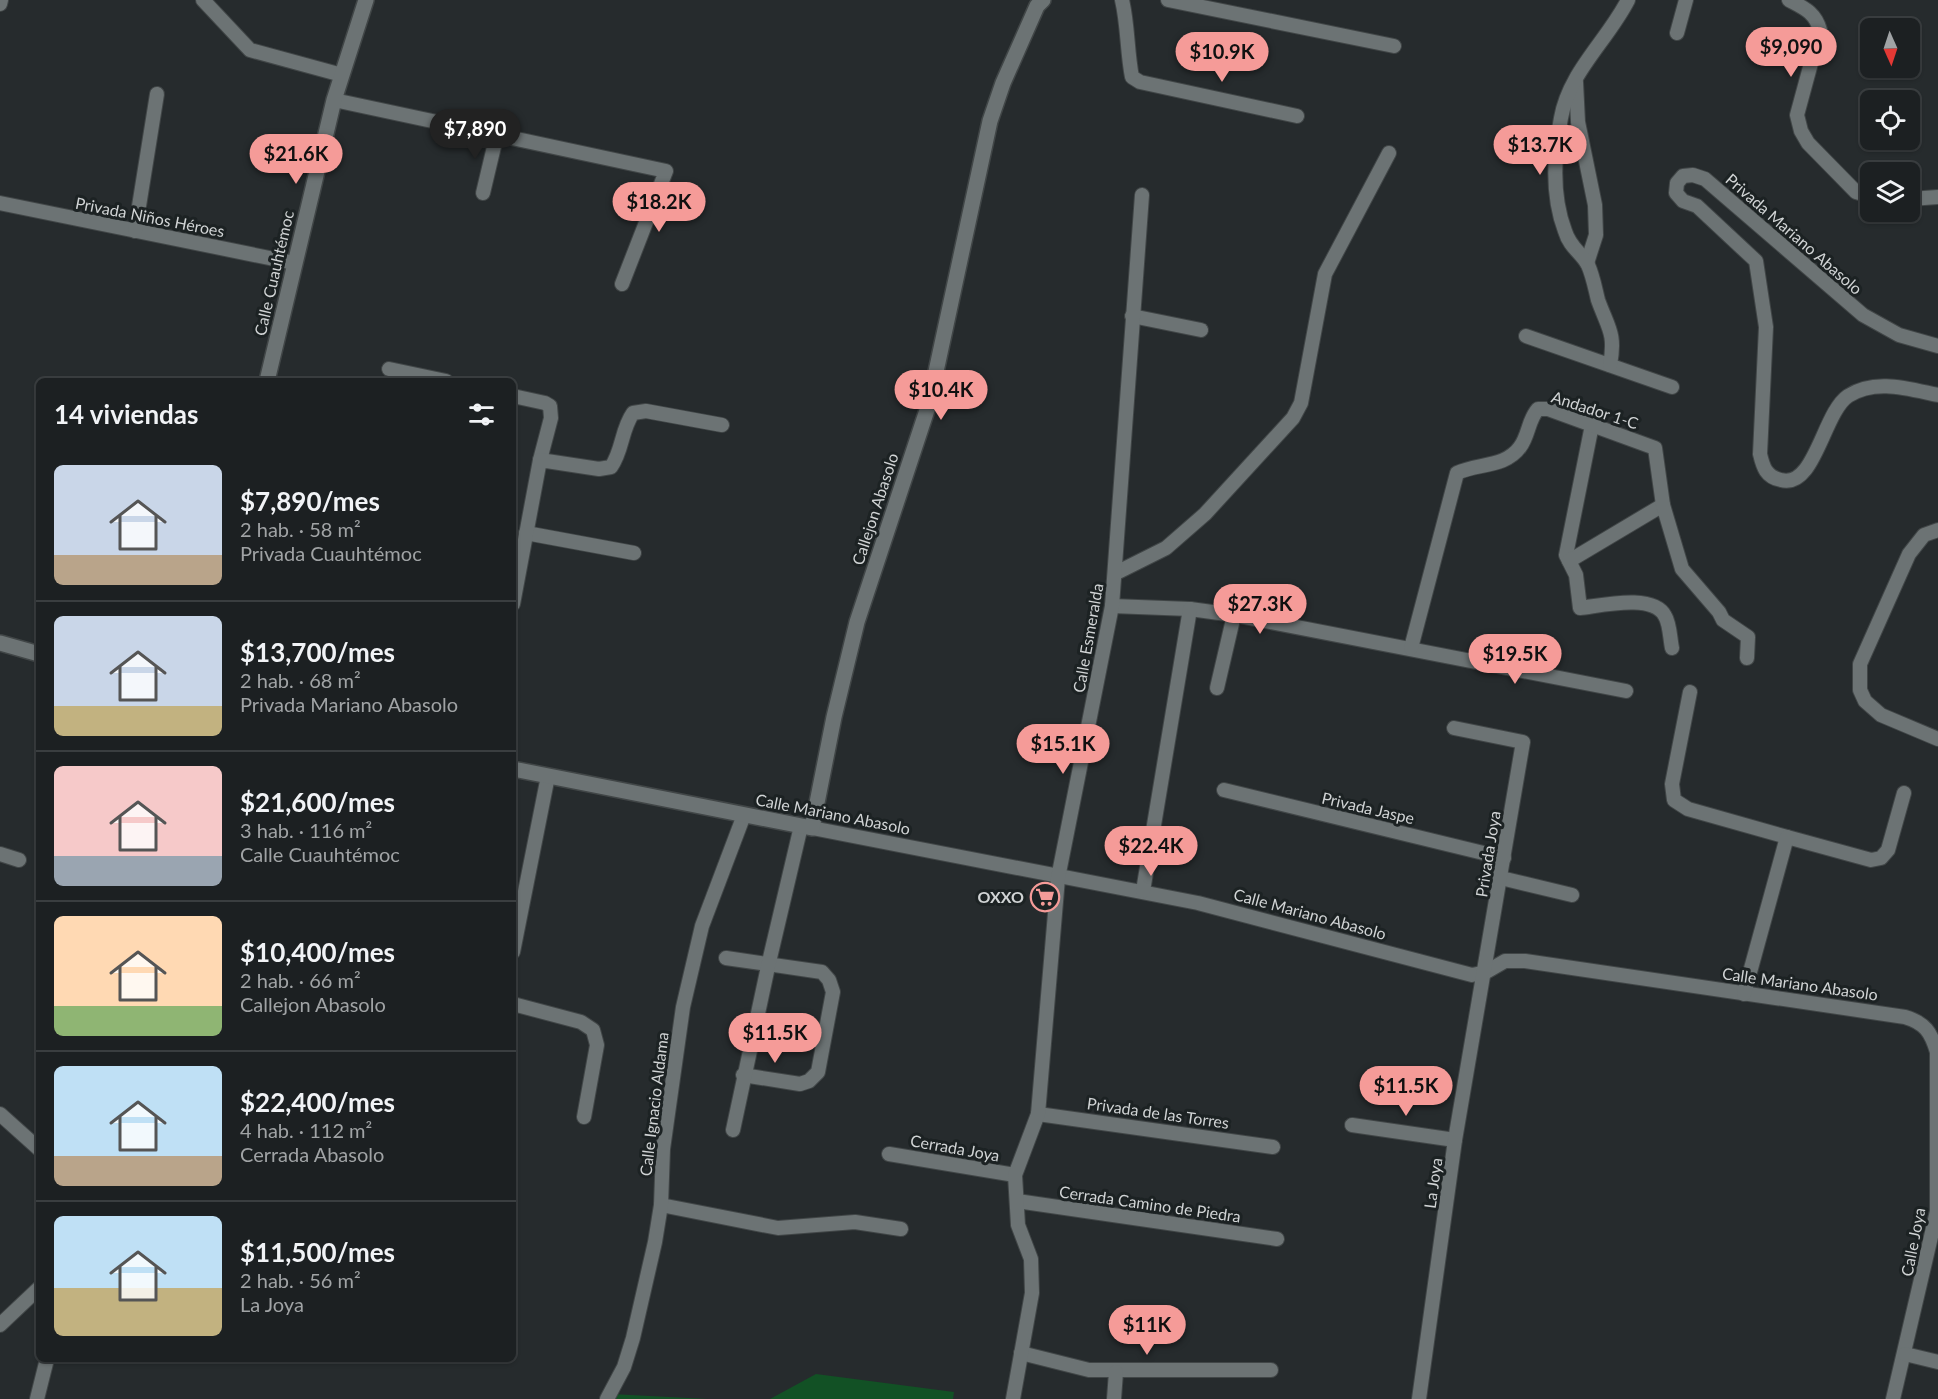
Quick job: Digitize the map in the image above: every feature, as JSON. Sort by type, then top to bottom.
[{"type":"street","points":[[0,4],[1,0]]},
{"type":"street","points":[[203,0],[250,50],[342,75]]},
{"type":"street","name":"Calle Cuauhtémoc","points":[[268,378],[334,100],[366,0]]},
{"type":"street","name":"Callejon Abasolo","points":[[807,827],[858,622],[929,404],[990,121],[1011,63],[1037,6],[1043,0]]},
{"type":"street","points":[[1122,0],[1128,26],[1132,77],[1140,82],[1297,116]]},
{"type":"street","points":[[1168,0],[1394,46]]},
{"type":"street","points":[[1610,365],[1613,350],[1611,328],[1599,303],[1587,263],[1572,248],[1564,231],[1557,199],[1556,170],[1561,117],[1575,76],[1615,26],[1628,0]]},
{"type":"street","points":[[1677,33],[1686,0]]},
{"type":"street","points":[[1789,0],[1808,10],[1817,20],[1820,30],[1797,115],[1801,131],[1808,143],[1856,192],[1860,193]]},
{"type":"street","points":[[1575,76],[1578,122],[1595,205],[1596,235],[1587,263]]},
{"type":"street","points":[[135,231],[157,94]]},
{"type":"street","points":[[334,100],[666,171],[622,284]]},
{"type":"street","points":[[483,193],[497,134]]},
{"type":"street","points":[[1116,573],[1166,548],[1198,521],[1293,418],[1301,403],[1325,274],[1389,153]]},
{"type":"street","name":"Privada Mariano Abasolo","points":[[1938,346],[1899,335],[1863,315],[1705,179],[1693,175],[1683,176],[1677,183],[1676,193],[1683,201],[1697,206],[1756,261],[1766,327],[1760,454],[1764,470],[1774,479],[1789,482],[1801,477],[1808,468],[1828,424],[1846,397],[1866,387],[1893,386],[1938,395]]},
{"type":"street","name":"Calle Esmeralda","points":[[1013,1399],[1032,1293],[1031,1259],[1018,1225],[1015,1175],[1038,1114],[1058,878],[1112,606],[1142,195]]},
{"type":"street","points":[[1920,198],[1938,197]]},
{"type":"street","name":"Privada Niños Héroes","points":[[0,203],[294,263]]},
{"type":"street","points":[[1132,316],[1202,330]]},
{"type":"street","points":[[1526,336],[1672,387]]},
{"type":"street","points":[[389,369],[432,378]]},
{"type":"street","points":[[516,397],[546,403],[550,406],[551,418],[540,460],[516,588]]},
{"type":"street","name":"Andador 1-C","points":[[1411,648],[1457,473],[1507,459],[1521,446],[1531,417],[1538,409],[1548,409],[1655,448],[1664,505],[1682,570],[1719,612],[1723,620],[1748,637],[1747,658]]},
{"type":"street","points":[[540,460],[599,469],[611,466],[618,458],[625,424],[633,413],[646,411],[722,425]]},
{"type":"street","points":[[1592,425],[1566,555],[1576,575],[1580,608],[1631,602],[1654,606],[1665,615],[1671,648]]},
{"type":"street","points":[[1569,561],[1664,505]]},
{"type":"street","points":[[1938,530],[1924,535],[1909,554],[1860,664],[1860,690],[1865,701],[1881,715],[1938,739]]},
{"type":"street","points":[[526,533],[634,553]]},
{"type":"street","points":[[1112,606],[1190,609],[1234,615],[1626,692]]},
{"type":"street","points":[[1143,891],[1190,609]]},
{"type":"street","points":[[1217,688],[1234,615]]},
{"type":"street","points":[[0,643],[36,653]]},
{"type":"street","points":[[1690,692],[1672,784],[1674,800],[1688,809],[1871,860],[1881,858],[1888,850],[1904,793]]},
{"type":"street","name":"Privada Joya","points":[[1454,728],[1523,742],[1486,972]]},
{"type":"street","name":"Calle Mariano Abasolo","points":[[516,770],[1058,878],[1143,891],[1472,975],[1486,972],[1505,961],[1525,960],[1905,1017],[1921,1022],[1932,1035],[1937,1052]]},
{"type":"street","points":[[516,937],[548,776]]},
{"type":"street","name":"Privada Jaspe","points":[[1224,790],[1504,858]]},
{"type":"street","name":"Calle Ignacio Aldama","points":[[607,1399],[624,1367],[633,1338],[661,1205],[663,1149],[683,1007],[702,926],[744,815]]},
{"type":"street","points":[[733,1130],[769,962],[807,827]]},
{"type":"street","points":[[1744,994],[1787,837]]},
{"type":"street","points":[[0,854],[19,860]]},
{"type":"street","points":[[1501,878],[1572,895]]},
{"type":"street","points":[[726,958],[769,962],[822,972],[829,980],[833,992],[818,1072],[809,1081],[800,1084],[743,1075]]},
{"type":"street","name":"La Joya","points":[[1419,1399],[1455,1140],[1486,972]]},
{"type":"street","points":[[516,1005],[580,1022],[594,1030],[597,1045],[585,1117]]},
{"type":"street","name":"Calle Joya","points":[[1893,1399],[1937,1211],[1937,1052]]},
{"type":"street","points":[[0,1114],[36,1146]]},
{"type":"street","name":"Privada de las Torres","points":[[1038,1114],[1273,1147]]},
{"type":"street","points":[[1352,1125],[1455,1140]]},
{"type":"street","name":"Cerrada Joya","points":[[889,1154],[1015,1175]]},
{"type":"street","name":"Cerrada Camino de Piedra","points":[[1017,1201],[1277,1239]]},
{"type":"street","points":[[661,1205],[778,1228],[855,1222],[901,1229]]},
{"type":"street","points":[[0,1325],[36,1291]]},
{"type":"street","points":[[1021,1353],[1066,1365],[1116,1372],[1271,1370]]},
{"type":"street","points":[[1905,1354],[1938,1362]]},
{"type":"street","points":[[37,1399],[46,1362]]},
{"type":"street","points":[[1114,1399],[1116,1372]]},
{"type":"green space","points":[[816,1374],[954,1392],[953,1399],[770,1399]]},
{"type":"green space","points":[[611,1394],[708,1399],[607,1399]]},
{"type":"place","name":"OXXO","points":[[1045,897]]}]
